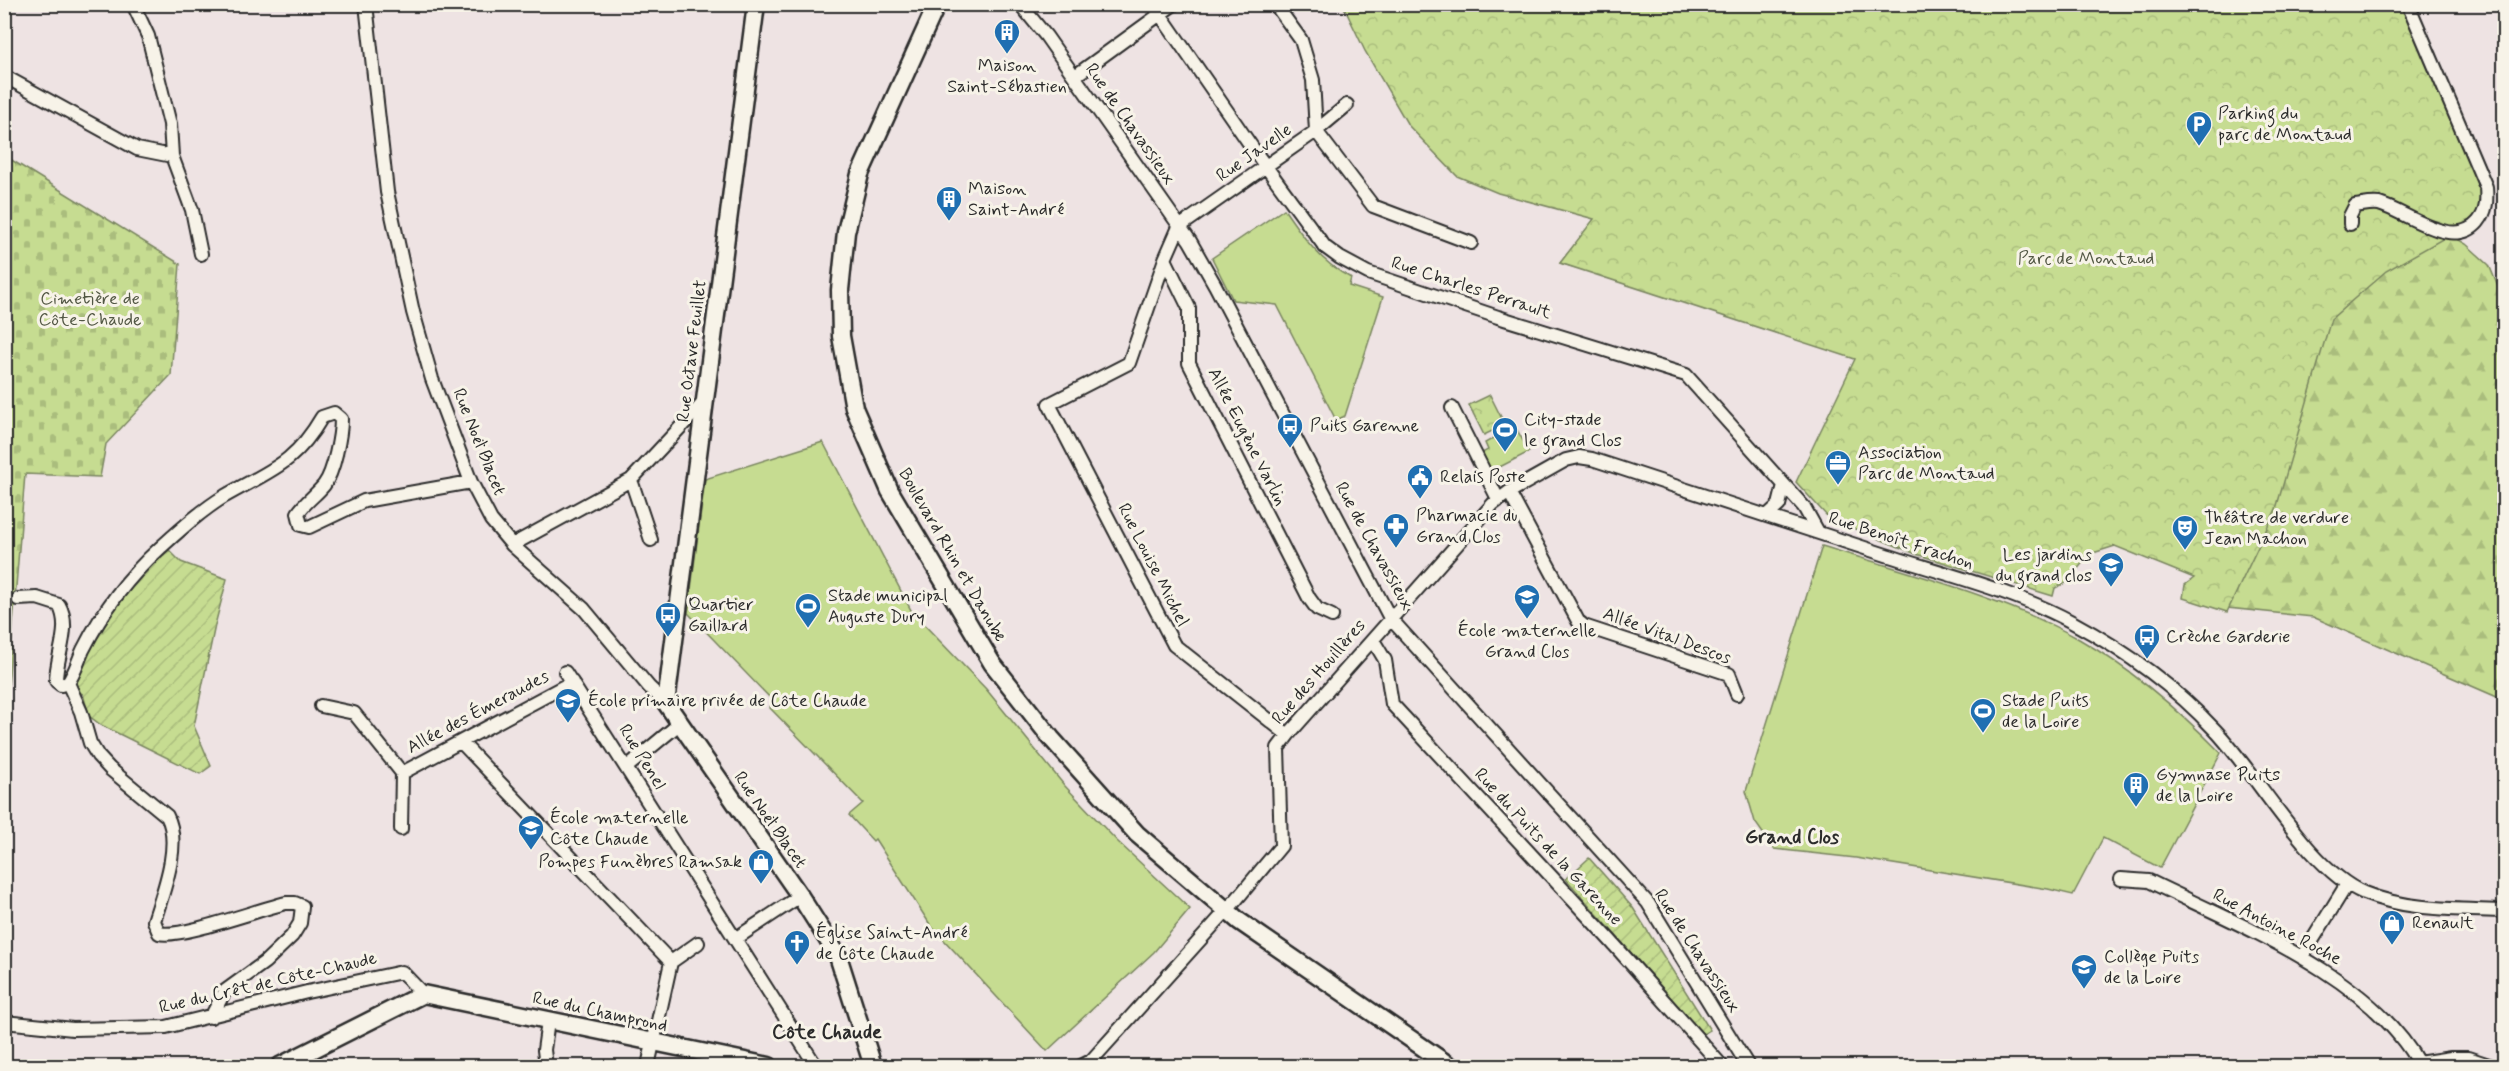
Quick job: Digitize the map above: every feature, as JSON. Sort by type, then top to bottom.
[{"type":"street","points":[[133,4],[148,36],[170,124],[172,156],[192,210],[201,254]]},
{"type":"street","name":"Rue Noël Blacet","points":[[366,4],[387,192],[410,301],[432,378],[471,482],[491,520],[512,545],[584,609],[649,687],[666,703],[800,896],[838,956],[873,1066]]},
{"type":"street","name":"Rue Octave Feuillet","points":[[666,703],[756,4]]},
{"type":"street","name":"Boulevard Rhin et Danube","points":[[937,4],[860,174],[846,232],[840,290],[841,336],[854,408],[890,491],[992,663],[1051,738],[1137,834],[1226,910],[1450,1066]]},
{"type":"street","name":"Rue de Chavassieux","points":[[1020,4],[1075,76],[1179,227],[1215,285],[1390,618],[1648,903],[1748,1066]]},
{"type":"street","points":[[1075,76],[1156,10],[1174,4]]},
{"type":"street","points":[[1275,4],[1301,40],[1313,80],[1316,131],[1373,206],[1471,243]]},
{"type":"street","points":[[2350,224],[2350,216],[2355,206],[2378,204],[2414,221],[2451,233],[2463,232],[2474,226],[2482,216],[2487,204],[2486,186],[2408,4]]},
{"type":"street","name":"Rue Charles Perrault","points":[[1156,10],[1265,166],[1325,247],[1368,273],[1498,317],[1686,375],[1804,507],[1818,532]]},
{"type":"street","points":[[4,76],[137,149],[172,156]]},
{"type":"street","name":"Rue Javelle","points":[[1179,227],[1316,131],[1347,105]]},
{"type":"street","points":[[1164,260],[1179,227]]},
{"type":"street","name":"Rue Louise Michel","points":[[1164,260],[1129,363],[1049,404],[1174,645],[1288,735]]},
{"type":"street","name":"Allée Eugène Varlin","points":[[1164,260],[1190,308],[1189,363],[1309,598],[1317,609],[1332,615]]},
{"type":"street","points":[[512,545],[631,480],[705,402]]},
{"type":"street","points":[[1452,408],[1498,500]]},
{"type":"street","points":[[18,599],[37,598],[59,605],[65,615],[56,681],[61,685],[68,683],[96,628],[136,570],[186,526],[224,497],[289,460],[312,434],[322,417],[334,413],[341,419],[341,438],[325,484],[305,502],[298,513],[301,525],[309,526],[364,501],[471,482]]},
{"type":"street","name":"Rue Benoît Frachon","points":[[1390,618],[1498,500],[1566,460],[1580,457],[1592,459],[1818,532],[2045,609],[2073,622],[2141,666],[2181,697],[2216,730],[2314,855],[2347,884],[2391,903],[2432,908],[2505,911]]},
{"type":"street","points":[[631,480],[651,540]]},
{"type":"street","points":[[1767,516],[1779,504],[1784,485]]},
{"type":"street","name":"Allée Vital Descos","points":[[1509,492],[1578,621],[1584,626],[1729,674],[1737,694]]},
{"type":"street","name":"Rue des Houillères","points":[[1081,1066],[1091,1061],[1281,846],[1278,748],[1390,618]]},
{"type":"street","name":"Rue du Puits de la Garenne","points":[[1373,640],[1385,660],[1392,704],[1609,939],[1722,1066]]},
{"type":"street","name":"Allée des Émeraudes","points":[[321,706],[354,713],[402,773],[461,742],[569,677]]},
{"type":"street","name":"Rue Penel","points":[[569,677],[816,1066]]},
{"type":"street","points":[[68,683],[81,712],[90,743],[98,756],[110,769],[167,816],[171,823],[173,832],[167,879],[154,921],[159,933],[165,934],[194,928],[286,903],[302,906],[300,923],[292,936],[265,962],[225,991],[211,1017]]},
{"type":"street","points":[[627,767],[679,724]]},
{"type":"street","points":[[461,742],[671,962]]},
{"type":"street","points":[[401,829],[402,773]]},
{"type":"street","name":"Rue Antoine Roche","points":[[2121,879],[2149,880],[2302,957],[2341,980],[2377,1011],[2419,1065]]},
{"type":"street","points":[[2302,957],[2347,884]]},
{"type":"street","points":[[735,939],[800,896]]},
{"type":"street","points":[[648,1066],[671,962],[698,943]]},
{"type":"street","name":"Rue du Crêt de Côte-Chaude","points":[[4,1022],[73,1029],[166,1027],[307,992],[402,972],[423,994]]},
{"type":"street","points":[[280,1066],[423,994]]},
{"type":"street","name":"Rue du Champrond","points":[[423,994],[548,1022],[769,1066]]},
{"type":"street","points":[[546,1066],[544,1050],[548,1022]]},
{"type":"street","points":[[2419,1065],[2468,1058],[2492,1066]]},
{"type":"green space","points":[[1949,4],[2454,237],[2466,244],[2489,265],[2504,301],[2504,700],[2313,617],[2228,608],[2276,509],[2266,467],[1560,263],[1595,219]]},
{"type":"green space","name":"Parc de Montaud","points":[[1343,5],[2402,5],[2479,180],[2482,206],[2469,224],[2386,271],[2331,319],[2276,509],[2227,612],[2183,598],[2185,585],[2194,578],[2115,546],[2090,554],[2066,583],[2055,588],[2053,596],[1916,554],[1827,516],[1796,482],[1855,359],[1560,263],[1594,219],[1498,193],[1457,176],[1408,125],[1365,51]]},
{"type":"green space","name":"Cimetière de Côte-Chaude","points":[[5,156],[180,264],[171,375],[106,444],[100,477],[25,474],[5,724]]},
{"type":"green space","points":[[1284,209],[1321,257],[1351,278],[1349,286],[1383,297],[1345,416],[1336,420],[1277,305],[1233,300],[1212,258]]},
{"type":"green space","points":[[1490,395],[1505,425],[1484,435],[1469,405]]},
{"type":"green space","name":"City-stade le grand Clos","points":[[1515,426],[1529,452],[1492,471],[1482,453],[1488,450],[1485,443]]},
{"type":"green space","points":[[823,442],[912,612],[986,689],[1064,785],[1117,841],[1190,909],[1154,952],[1047,1051],[931,926],[875,839],[873,841],[849,815],[863,803],[770,708],[772,700],[688,613],[705,479]]},
{"type":"green space","name":"Stade Puits de la Loire","points":[[1822,546],[1954,586],[2050,624],[2118,664],[2188,721],[2221,753],[2160,868],[2103,838],[2073,895],[1856,858],[1774,849],[1755,822],[1746,791]]},
{"type":"green space","points":[[169,550],[181,562],[227,579],[194,726],[211,766],[200,774],[101,725],[89,716],[83,694],[72,689],[110,614],[144,571]]},
{"type":"green space","points":[[1589,858],[1633,908],[1710,1030],[1703,1034],[1566,879]]},
{"type":"place","name":"Maison Saint-Sébastien","points":[[1007,55]]},
{"type":"place","name":"Parking du parc de Montaud","points":[[2199,147]]},
{"type":"place","name":"Maison Saint-André","points":[[949,222]]},
{"type":"place","name":"Puits Garenne","points":[[1290,449]]},
{"type":"place","name":"City-stade le grand Clos","points":[[1505,453]]},
{"type":"place","name":"Association Parc de Montaud","points":[[1838,486]]},
{"type":"place","name":"Relais Poste","points":[[1420,500]]},
{"type":"place","name":"Pharmacie du Grand Clos","points":[[1396,549]]},
{"type":"place","name":"Théâtre de verdure Jean Machon","points":[[2185,551]]},
{"type":"place","name":"Les jardins du grand clos","points":[[2111,588]]},
{"type":"place","name":"École maternelle Grand Clos","points":[[1527,620]]},
{"type":"place","name":"Stade municipal Auguste Dury","points":[[808,629]]},
{"type":"place","name":"Quartier Gaillard","points":[[668,638]]},
{"type":"place","name":"Crèche Garderie","points":[[2147,660]]},
{"type":"place","name":"École primaire privée de Côte Chaude","points":[[568,724]]},
{"type":"place","name":"Stade Puits de la Loire","points":[[1983,734]]},
{"type":"place","name":"Gymnase Puits de la Loire","points":[[2136,808]]},
{"type":"place","name":"École maternelle Côte Chaude","points":[[531,851]]},
{"type":"place","name":"Pompes Funèbres Ramsak","points":[[761,885]]},
{"type":"place","name":"Renault","points":[[2392,946]]},
{"type":"place","name":"Église Saint-André de Côte Chaude","points":[[797,966]]},
{"type":"place","name":"Collège Puits de la Loire","points":[[2084,990]]},
{"type":"district","name":"Grand Clos","points":[[1792,837]]},
{"type":"district","name":"Côte Chaude","points":[[827,1032]]}]
